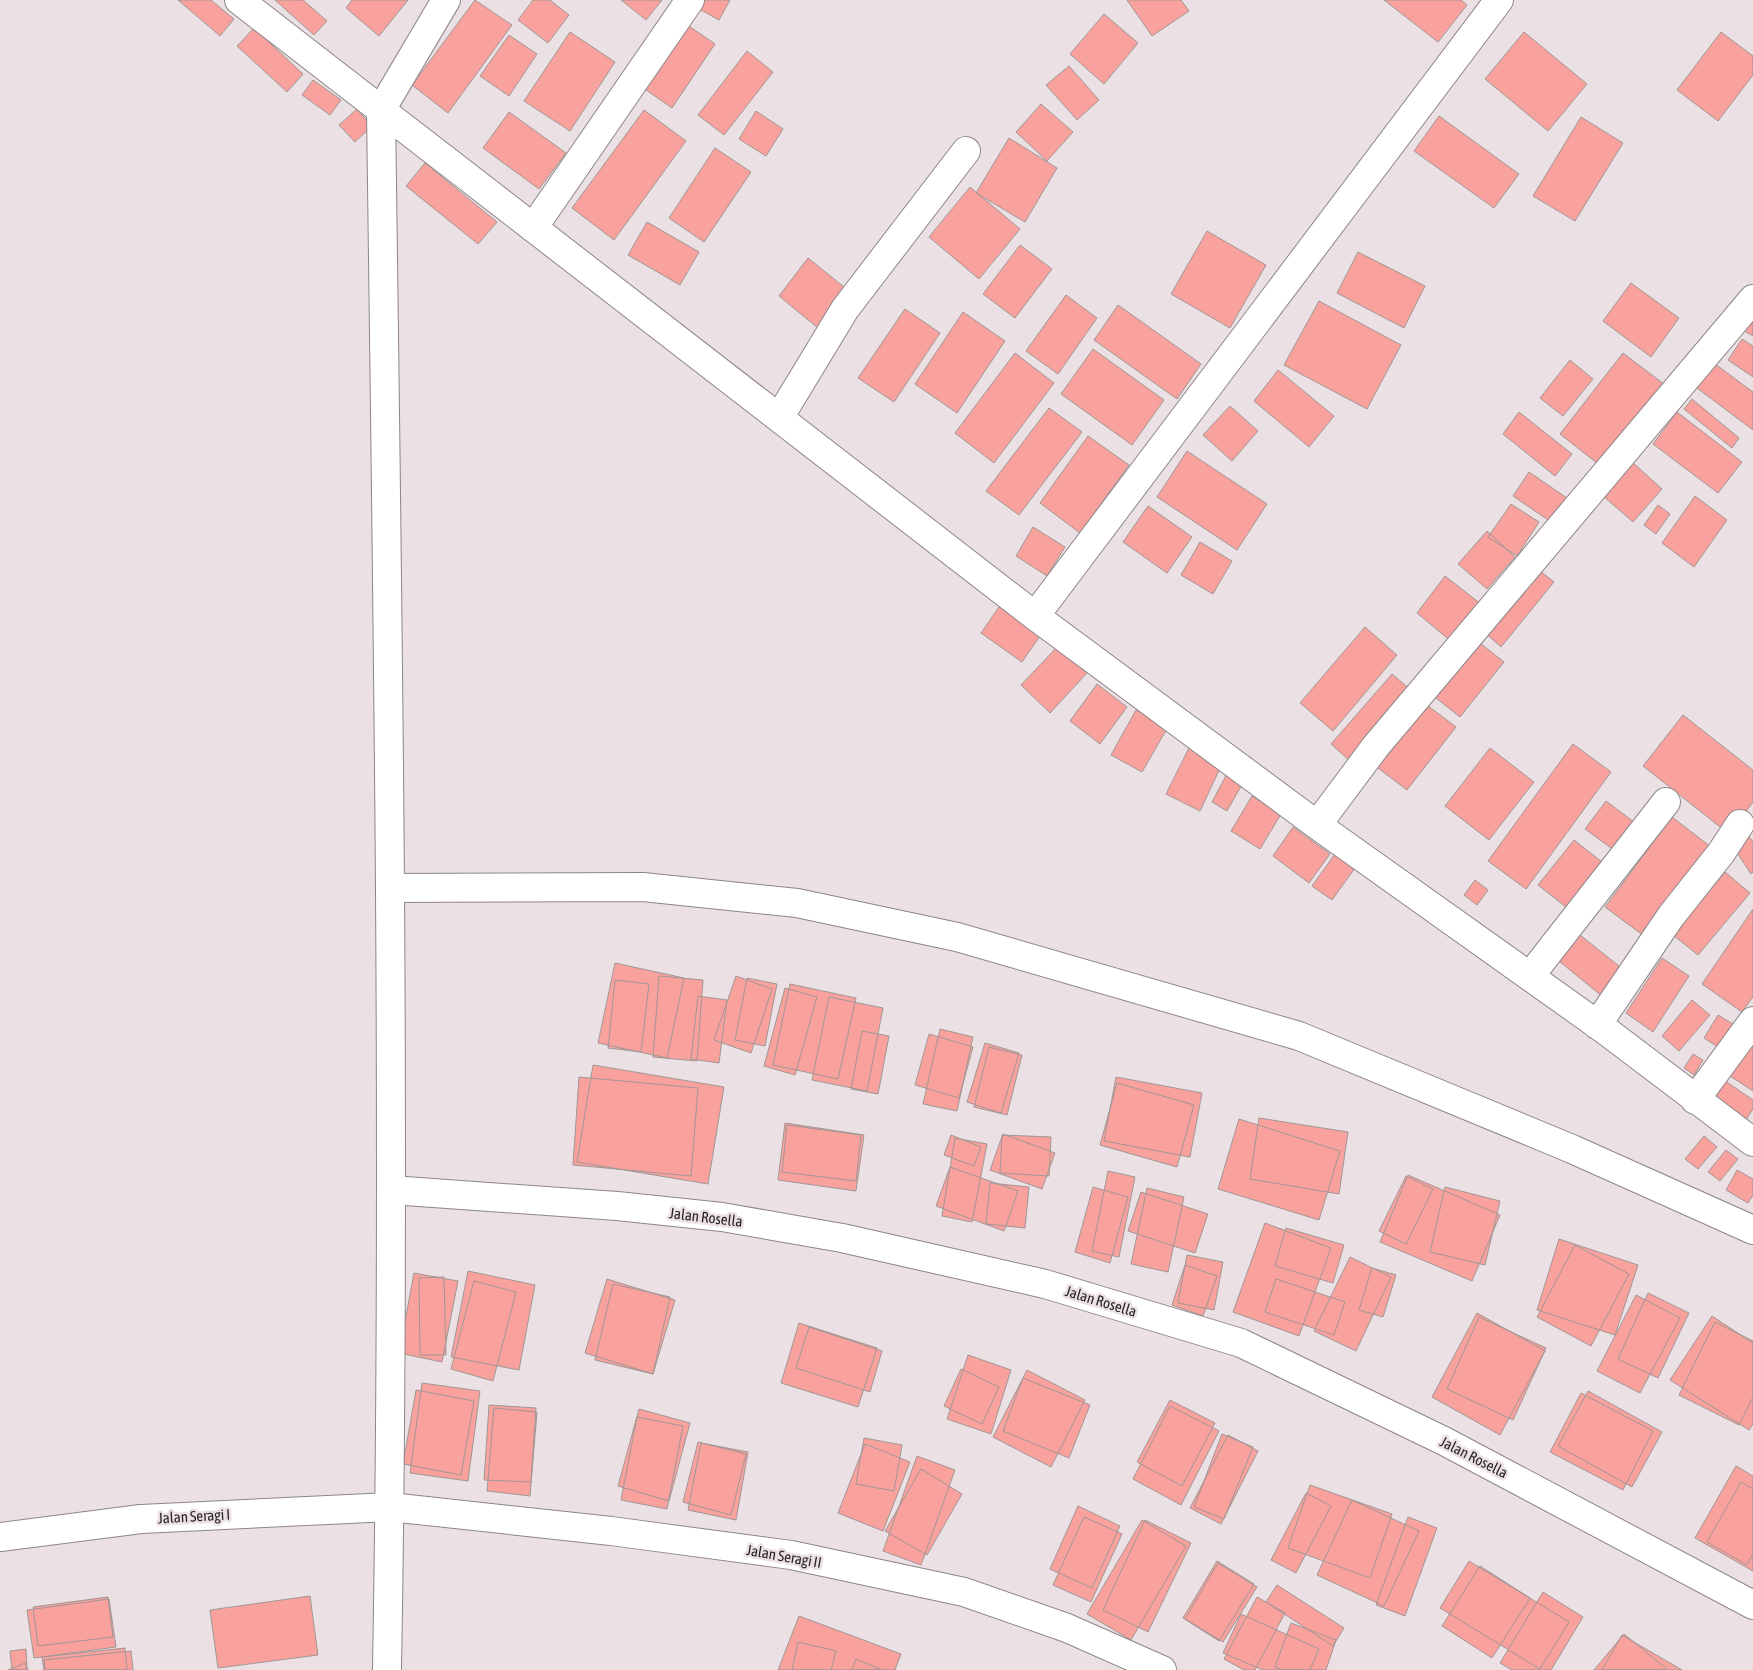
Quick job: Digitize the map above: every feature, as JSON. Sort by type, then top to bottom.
[{"type":"street","points":[[387,1670],[390,1507],[391,888],[380,110],[446,0]]},
{"type":"street","points":[[533,228],[690,0]]},
{"type":"street","points":[[1035,616],[1499,0]]},
{"type":"street","points":[[247,2],[380,110],[1035,616],[1317,825],[1597,1024],[1753,1142]]},
{"type":"street","points":[[779,418],[845,309],[966,151]]},
{"type":"street","points":[[1317,825],[1382,739],[1753,299]]},
{"type":"street","points":[[1530,976],[1666,802]]},
{"type":"street","points":[[1597,1024],[1671,916],[1721,853],[1740,824]]},
{"type":"street","points":[[391,888],[643,887],[797,903],[957,937],[1299,1036],[1572,1149],[1753,1230]]},
{"type":"street","points":[[1695,1100],[1753,1020]]},
{"type":"street","name":"Jalan Rosella","points":[[391,1190],[617,1206],[722,1217],[842,1238],[1045,1284],[1241,1343],[1444,1441],[1753,1605]]},
{"type":"street","name":"Jalan Seragi I","points":[[0,1537],[141,1519],[390,1507]]},
{"type":"street","name":"Jalan Seragi II","points":[[390,1507],[611,1531],[800,1557],[964,1592],[1067,1628],[1162,1670]]},
{"type":"building","points":[[178,0],[211,0],[234,19],[220,36]]},
{"type":"building","points":[[275,0],[303,0],[327,21],[314,35]]},
{"type":"building","points":[[352,0],[408,0],[379,36],[346,8]]},
{"type":"building","points":[[475,0],[512,25],[448,113],[412,85]]},
{"type":"building","points":[[533,0],[550,0],[569,15],[548,43],[518,20]]},
{"type":"building","points":[[621,0],[662,0],[646,20]]},
{"type":"building","points":[[704,0],[730,0],[719,20],[699,9]]},
{"type":"building","points":[[1127,0],[1181,0],[1189,11],[1152,36]]},
{"type":"building","points":[[1384,0],[1461,0],[1467,5],[1438,42]]},
{"type":"building","points":[[1104,14],[1138,43],[1104,84],[1070,54]]},
{"type":"building","points":[[683,22],[715,44],[672,108],[639,85]]},
{"type":"building","points":[[254,28],[303,74],[287,92],[237,46]]},
{"type":"building","points":[[570,32],[615,62],[570,131],[524,101]]},
{"type":"building","points":[[1524,32],[1587,84],[1548,131],[1485,79]]},
{"type":"building","points":[[1721,32],[1753,56],[1753,75],[1718,121],[1677,90]]},
{"type":"building","points":[[509,35],[537,54],[509,96],[480,76]]},
{"type":"building","points":[[747,51],[773,72],[724,135],[698,115]]},
{"type":"building","points":[[1069,66],[1099,100],[1077,120],[1046,85]]},
{"type":"building","points":[[313,80],[341,100],[330,115],[302,95]]},
{"type":"building","points":[[1041,104],[1073,132],[1047,161],[1016,132]]},
{"type":"building","points":[[357,109],[372,126],[355,142],[339,125]]},
{"type":"building","points":[[644,110],[686,141],[614,240],[572,208]]},
{"type":"building","points":[[756,111],[783,129],[766,156],[739,139]]},
{"type":"building","points":[[509,112],[566,153],[539,189],[483,148]]},
{"type":"building","points":[[1439,116],[1519,174],[1494,208],[1414,151]]},
{"type":"building","points":[[1581,117],[1623,143],[1575,221],[1533,196]]},
{"type":"building","points":[[1009,138],[1057,168],[1025,222],[976,193]]},
{"type":"building","points":[[715,148],[751,172],[704,242],[669,218]]},
{"type":"building","points":[[425,163],[497,222],[478,244],[406,186]]},
{"type":"building","points":[[970,187],[1020,229],[979,279],[929,237]]},
{"type":"building","points":[[647,222],[699,252],[680,285],[628,255]]},
{"type":"building","points":[[1207,231],[1266,265],[1230,328],[1171,294]]},
{"type":"building","points":[[1020,245],[1052,269],[1015,318],[983,294]]},
{"type":"building","points":[[1358,252],[1425,286],[1404,328],[1337,293]]},
{"type":"building","points":[[808,258],[854,295],[824,333],[779,296]]},
{"type":"building","points":[[1631,283],[1679,318],[1651,357],[1603,321]]},
{"type":"building","points":[[1066,295],[1097,318],[1058,374],[1026,351]]},
{"type":"building","points":[[1319,301],[1401,345],[1367,409],[1284,365]]},
{"type":"building","points":[[1118,305],[1201,364],[1177,399],[1094,340]]},
{"type":"building","points":[[905,309],[940,333],[894,402],[858,378]]},
{"type":"building","points":[[963,312],[1005,341],[957,413],[915,384]]},
{"type":"building","points":[[1753,316],[1753,336],[1744,331]]},
{"type":"building","points":[[1742,339],[1753,346],[1753,377],[1728,360]]},
{"type":"building","points":[[1093,349],[1164,400],[1132,445],[1061,394]]},
{"type":"building","points":[[1015,353],[1054,383],[994,463],[955,433]]},
{"type":"building","points":[[1623,353],[1665,385],[1602,467],[1560,434]]},
{"type":"building","points":[[1570,360],[1593,379],[1563,416],[1540,398]]},
{"type":"building","points":[[1711,361],[1753,392],[1753,430],[1693,385]]},
{"type":"building","points":[[1278,370],[1334,416],[1309,447],[1254,401]]},
{"type":"building","points":[[1692,399],[1739,438],[1732,448],[1684,409]]},
{"type":"building","points":[[1230,406],[1258,431],[1232,461],[1203,435]]},
{"type":"building","points":[[1049,408],[1082,432],[1019,515],[986,491]]},
{"type":"building","points":[[1519,412],[1572,454],[1555,476],[1503,434]]},
{"type":"building","points":[[1677,412],[1742,462],[1718,493],[1653,444]]},
{"type":"building","points":[[1088,436],[1129,465],[1080,533],[1040,503]]},
{"type":"building","points":[[1187,451],[1267,504],[1237,550],[1157,497]]},
{"type":"building","points":[[1631,461],[1662,489],[1633,522],[1602,495]]},
{"type":"building","points":[[1529,472],[1567,498],[1551,522],[1513,496]]},
{"type":"building","points":[[1695,496],[1727,520],[1694,567],[1662,543]]},
{"type":"building","points":[[1511,504],[1539,522],[1517,556],[1488,537]]},
{"type":"building","points":[[1658,505],[1670,514],[1656,534],[1644,525]]},
{"type":"building","points":[[1148,506],[1192,537],[1167,573],[1123,542]]},
{"type":"building","points":[[1033,527],[1065,547],[1047,576],[1016,556]]},
{"type":"building","points":[[1487,531],[1515,557],[1487,589],[1458,564]]},
{"type":"building","points":[[1200,542],[1232,561],[1213,594],[1181,575]]},
{"type":"building","points":[[1534,566],[1554,582],[1501,647],[1482,630]]},
{"type":"building","points":[[1445,576],[1481,604],[1452,642],[1417,613]]},
{"type":"building","points":[[1001,604],[1042,633],[1022,662],[981,633]]},
{"type":"building","points":[[1365,627],[1397,655],[1333,731],[1300,703]]},
{"type":"building","points":[[1475,639],[1504,662],[1460,717],[1431,694]]},
{"type":"building","points":[[1058,646],[1087,673],[1050,713],[1021,685]]},
{"type":"building","points":[[1392,674],[1412,691],[1351,762],[1331,744]]},
{"type":"building","points":[[1097,684],[1127,707],[1100,744],[1070,721]]},
{"type":"building","points":[[1423,702],[1456,727],[1407,790],[1374,765]]},
{"type":"building","points":[[1136,710],[1168,727],[1142,772],[1111,755]]},
{"type":"building","points":[[1683,715],[1753,770],[1753,802],[1729,834],[1643,766]]},
{"type":"building","points":[[1573,744],[1611,772],[1526,889],[1488,861]]},
{"type":"building","points":[[1189,748],[1222,764],[1200,811],[1166,794]]},
{"type":"building","points":[[1490,748],[1534,782],[1489,840],[1445,806]]},
{"type":"building","points":[[1228,772],[1244,781],[1227,811],[1212,802]]},
{"type":"building","points":[[1252,796],[1281,814],[1260,849],[1231,831]]},
{"type":"building","points":[[1606,801],[1638,825],[1618,853],[1585,829]]},
{"type":"building","points":[[1672,817],[1711,847],[1644,936],[1605,907]]},
{"type":"building","points":[[1293,827],[1330,854],[1309,883],[1273,856]]},
{"type":"building","points":[[1748,835],[1753,842],[1753,872],[1751,874],[1732,845]]},
{"type":"building","points":[[1574,840],[1602,862],[1566,907],[1538,885]]},
{"type":"building","points":[[1335,854],[1355,868],[1332,900],[1312,886]]},
{"type":"building","points":[[1725,872],[1750,893],[1698,955],[1673,935]]},
{"type":"building","points":[[1475,880],[1488,890],[1477,905],[1464,895]]},
{"type":"building","points":[[1753,909],[1753,997],[1742,1012],[1702,984]]},
{"type":"building","points":[[1580,935],[1624,970],[1603,997],[1559,961]]},
{"type":"building","points":[[1662,958],[1689,976],[1653,1032],[1626,1013]]},
{"type":"building","points":[[615,963],[684,978],[667,1058],[598,1043]]},
{"type":"building","points":[[659,976],[703,980],[697,1061],[653,1057]]},
{"type":"building","points":[[736,976],[772,989],[751,1053],[714,1040]]},
{"type":"building","points":[[747,978],[777,984],[765,1046],[735,1040]]},
{"type":"building","points":[[615,980],[649,984],[641,1052],[608,1048]]},
{"type":"building","points":[[790,984],[856,998],[838,1079],[773,1065]]},
{"type":"building","points":[[785,988],[817,997],[795,1075],[764,1066]]},
{"type":"building","points":[[698,996],[727,1000],[719,1063],[691,1059]]},
{"type":"building","points":[[829,997],[883,1008],[867,1091],[812,1080]]},
{"type":"building","points":[[1692,1000],[1710,1015],[1679,1051],[1662,1036]]},
{"type":"building","points":[[1718,1015],[1733,1024],[1718,1047],[1704,1038]]},
{"type":"building","points":[[940,1029],[973,1037],[957,1111],[923,1104]]},
{"type":"building","points":[[862,1031],[889,1036],[878,1094],[851,1089]]},
{"type":"building","points":[[929,1034],[973,1047],[959,1098],[915,1085]]},
{"type":"building","points":[[1753,1035],[1753,1091],[1727,1074]]},
{"type":"building","points":[[985,1043],[1019,1053],[1001,1113],[967,1102]]},
{"type":"building","points":[[989,1047],[1022,1055],[1007,1115],[974,1107]]},
{"type":"building","points":[[1693,1054],[1703,1060],[1694,1075],[1684,1068]]},
{"type":"building","points":[[593,1065],[724,1087],[708,1184],[577,1162]]},
{"type":"building","points":[[1718,1076],[1753,1100],[1753,1109],[1746,1120],[1707,1093]]},
{"type":"building","points":[[579,1077],[698,1088],[691,1176],[573,1165]]},
{"type":"building","points":[[1116,1077],[1202,1093],[1190,1157],[1104,1141]]},
{"type":"building","points":[[1117,1083],[1194,1105],[1177,1167],[1100,1145]]},
{"type":"building","points":[[1259,1118],[1348,1132],[1339,1194],[1250,1179]]},
{"type":"building","points":[[1239,1119],[1340,1151],[1319,1220],[1218,1189]]},
{"type":"building","points":[[785,1123],[864,1135],[856,1191],[778,1180]]},
{"type":"building","points":[[787,1125],[861,1135],[856,1181],[782,1172]]},
{"type":"building","points":[[1003,1134],[1055,1153],[1042,1189],[990,1170]]},
{"type":"building","points":[[951,1135],[981,1147],[974,1166],[944,1155]]},
{"type":"building","points":[[1002,1135],[1051,1137],[1049,1176],[1000,1173]]},
{"type":"building","points":[[1704,1136],[1717,1147],[1698,1169],[1685,1159]]},
{"type":"building","points":[[955,1138],[987,1144],[972,1222],[942,1216]]},
{"type":"building","points":[[1726,1150],[1738,1159],[1720,1181],[1708,1172]]},
{"type":"building","points":[[950,1167],[1018,1191],[1004,1231],[936,1206]]},
{"type":"building","points":[[1737,1170],[1753,1179],[1753,1195],[1748,1203],[1726,1190]]},
{"type":"building","points":[[1108,1171],[1135,1177],[1119,1257],[1092,1251]]},
{"type":"building","points":[[1408,1175],[1500,1215],[1472,1281],[1380,1242]]},
{"type":"building","points":[[1406,1176],[1433,1189],[1406,1244],[1379,1231]]},
{"type":"building","points":[[990,1183],[1029,1187],[1025,1228],[986,1224]]},
{"type":"building","points":[[1093,1187],[1128,1197],[1110,1263],[1075,1252]]},
{"type":"building","points":[[1445,1187],[1500,1201],[1485,1265],[1430,1252]]},
{"type":"building","points":[[1147,1188],[1184,1197],[1168,1272],[1131,1264]]},
{"type":"building","points":[[1141,1192],[1208,1214],[1195,1253],[1128,1231]]},
{"type":"building","points":[[1265,1223],[1331,1248],[1299,1336],[1233,1312]]},
{"type":"building","points":[[1286,1228],[1344,1245],[1333,1283],[1275,1266]]},
{"type":"building","points":[[1559,1239],[1638,1265],[1615,1335],[1537,1310]]},
{"type":"building","points":[[1575,1245],[1629,1274],[1591,1346],[1537,1317]]},
{"type":"building","points":[[1187,1255],[1223,1262],[1214,1310],[1178,1303]]},
{"type":"building","points":[[1350,1257],[1391,1277],[1356,1351],[1314,1331]]},
{"type":"building","points":[[1185,1265],[1217,1276],[1203,1316],[1172,1305]]},
{"type":"building","points":[[1372,1268],[1396,1275],[1383,1317],[1359,1310]]},
{"type":"building","points":[[468,1271],[535,1285],[519,1370],[451,1357]]},
{"type":"building","points":[[414,1273],[458,1281],[442,1362],[399,1353]]},
{"type":"building","points":[[444,1277],[446,1355],[420,1355],[419,1278]]},
{"type":"building","points":[[607,1279],[675,1300],[653,1374],[585,1353]]},
{"type":"building","points":[[1276,1279],[1345,1302],[1334,1335],[1265,1312]]},
{"type":"building","points":[[474,1281],[516,1292],[493,1381],[451,1369]]},
{"type":"building","points":[[613,1284],[670,1297],[653,1374],[595,1360]]},
{"type":"building","points":[[1648,1293],[1689,1313],[1658,1378],[1618,1359]]},
{"type":"building","points":[[1636,1295],[1680,1318],[1640,1393],[1597,1371]]},
{"type":"building","points":[[1477,1313],[1545,1351],[1500,1435],[1432,1397]]},
{"type":"building","points":[[1712,1316],[1753,1343],[1753,1424],[1749,1430],[1670,1380]]},
{"type":"building","points":[[1479,1317],[1546,1348],[1513,1420],[1447,1389]]},
{"type":"building","points":[[1715,1322],[1753,1341],[1753,1397],[1739,1425],[1679,1395]]},
{"type":"building","points":[[799,1323],[877,1348],[858,1407],[781,1383]]},
{"type":"building","points":[[809,1327],[882,1351],[870,1392],[796,1368]]},
{"type":"building","points":[[968,1355],[1011,1370],[991,1434],[947,1419]]},
{"type":"building","points":[[961,1369],[999,1387],[982,1424],[944,1406]]},
{"type":"building","points":[[1027,1370],[1085,1400],[1051,1467],[993,1437]]},
{"type":"building","points":[[1023,1378],[1090,1405],[1069,1458],[1003,1431]]},
{"type":"building","points":[[422,1383],[480,1391],[468,1481],[410,1473]]},
{"type":"building","points":[[416,1390],[474,1401],[461,1475],[403,1464]]},
{"type":"building","points":[[1588,1391],[1662,1432],[1632,1487],[1558,1446]]},
{"type":"building","points":[[1581,1393],[1653,1431],[1623,1490],[1550,1452]]},
{"type":"building","points":[[1170,1400],[1215,1423],[1182,1486],[1137,1462]]},
{"type":"building","points":[[489,1405],[536,1408],[531,1482],[484,1480]]},
{"type":"building","points":[[1170,1406],[1219,1431],[1181,1505],[1133,1479]]},
{"type":"building","points":[[494,1408],[537,1412],[530,1496],[487,1491]]},
{"type":"building","points":[[639,1409],[690,1423],[669,1501],[618,1486]]},
{"type":"building","points":[[637,1417],[683,1426],[667,1509],[621,1500]]},
{"type":"building","points":[[1222,1434],[1253,1447],[1224,1519],[1194,1507]]},
{"type":"building","points":[[1228,1435],[1258,1451],[1221,1524],[1190,1508]]},
{"type":"building","points":[[864,1438],[902,1445],[894,1491],[856,1484]]},
{"type":"building","points":[[698,1442],[746,1454],[731,1515],[683,1502]]},
{"type":"building","points":[[701,1443],[748,1452],[736,1520],[688,1510]]},
{"type":"building","points":[[865,1444],[910,1462],[883,1531],[838,1513]]},
{"type":"building","points":[[917,1456],[955,1470],[921,1565],[883,1551]]},
{"type":"building","points":[[1736,1466],[1753,1476],[1753,1571],[1695,1538]]},
{"type":"building","points":[[921,1469],[962,1494],[927,1555],[885,1531]]},
{"type":"building","points":[[1741,1482],[1753,1489],[1753,1554],[1747,1565],[1707,1542]]},
{"type":"building","points":[[1310,1485],[1392,1514],[1370,1578],[1288,1548]]},
{"type":"building","points":[[1306,1493],[1331,1506],[1296,1573],[1271,1560]]},
{"type":"building","points":[[1352,1500],[1419,1531],[1384,1606],[1317,1575]]},
{"type":"building","points":[[1078,1506],[1120,1526],[1092,1588],[1050,1569]]},
{"type":"building","points":[[1084,1517],[1122,1534],[1091,1602],[1053,1585]]},
{"type":"building","points":[[1408,1517],[1437,1528],[1405,1616],[1376,1605]]},
{"type":"building","points":[[1142,1520],[1186,1546],[1131,1640],[1087,1614]]},
{"type":"building","points":[[1145,1520],[1191,1543],[1148,1632],[1103,1610]]},
{"type":"building","points":[[1217,1561],[1254,1584],[1219,1641],[1183,1618]]},
{"type":"building","points":[[1469,1561],[1569,1622],[1540,1669],[1440,1608]]},
{"type":"building","points":[[1218,1563],[1257,1587],[1223,1642],[1185,1619]]},
{"type":"building","points":[[1480,1566],[1530,1598],[1492,1658],[1442,1626]]},
{"type":"building","points":[[1277,1585],[1344,1628],[1333,1646],[1266,1602]]},
{"type":"building","points":[[1543,1592],[1583,1617],[1551,1670],[1512,1670],[1500,1663]]},
{"type":"building","points":[[310,1596],[318,1655],[218,1668],[210,1610]]},
{"type":"building","points":[[108,1597],[113,1637],[38,1646],[33,1607]]},
{"type":"building","points":[[1257,1597],[1285,1613],[1255,1670],[1244,1670],[1224,1659]]},
{"type":"building","points":[[109,1599],[116,1647],[34,1658],[27,1610]]},
{"type":"building","points":[[1241,1614],[1319,1649],[1310,1670],[1263,1670],[1223,1653]]},
{"type":"building","points":[[799,1616],[901,1654],[895,1670],[778,1670]]},
{"type":"building","points":[[1291,1623],[1336,1640],[1326,1670],[1282,1670],[1275,1667]]},
{"type":"building","points":[[1624,1634],[1668,1670],[1594,1670]]},
{"type":"building","points":[[1622,1635],[1682,1670],[1602,1670]]},
{"type":"building","points":[[798,1642],[836,1651],[831,1670],[792,1670]]},
{"type":"building","points":[[125,1648],[127,1670],[44,1670],[42,1657]]},
{"type":"building","points":[[26,1649],[27,1670],[12,1670],[10,1651]]},
{"type":"building","points":[[131,1651],[133,1670],[45,1670],[44,1660]]},
{"type":"building","points":[[856,1659],[882,1670],[852,1670]]},
{"type":"building","points":[[25,1663],[28,1670],[8,1670]]}]
